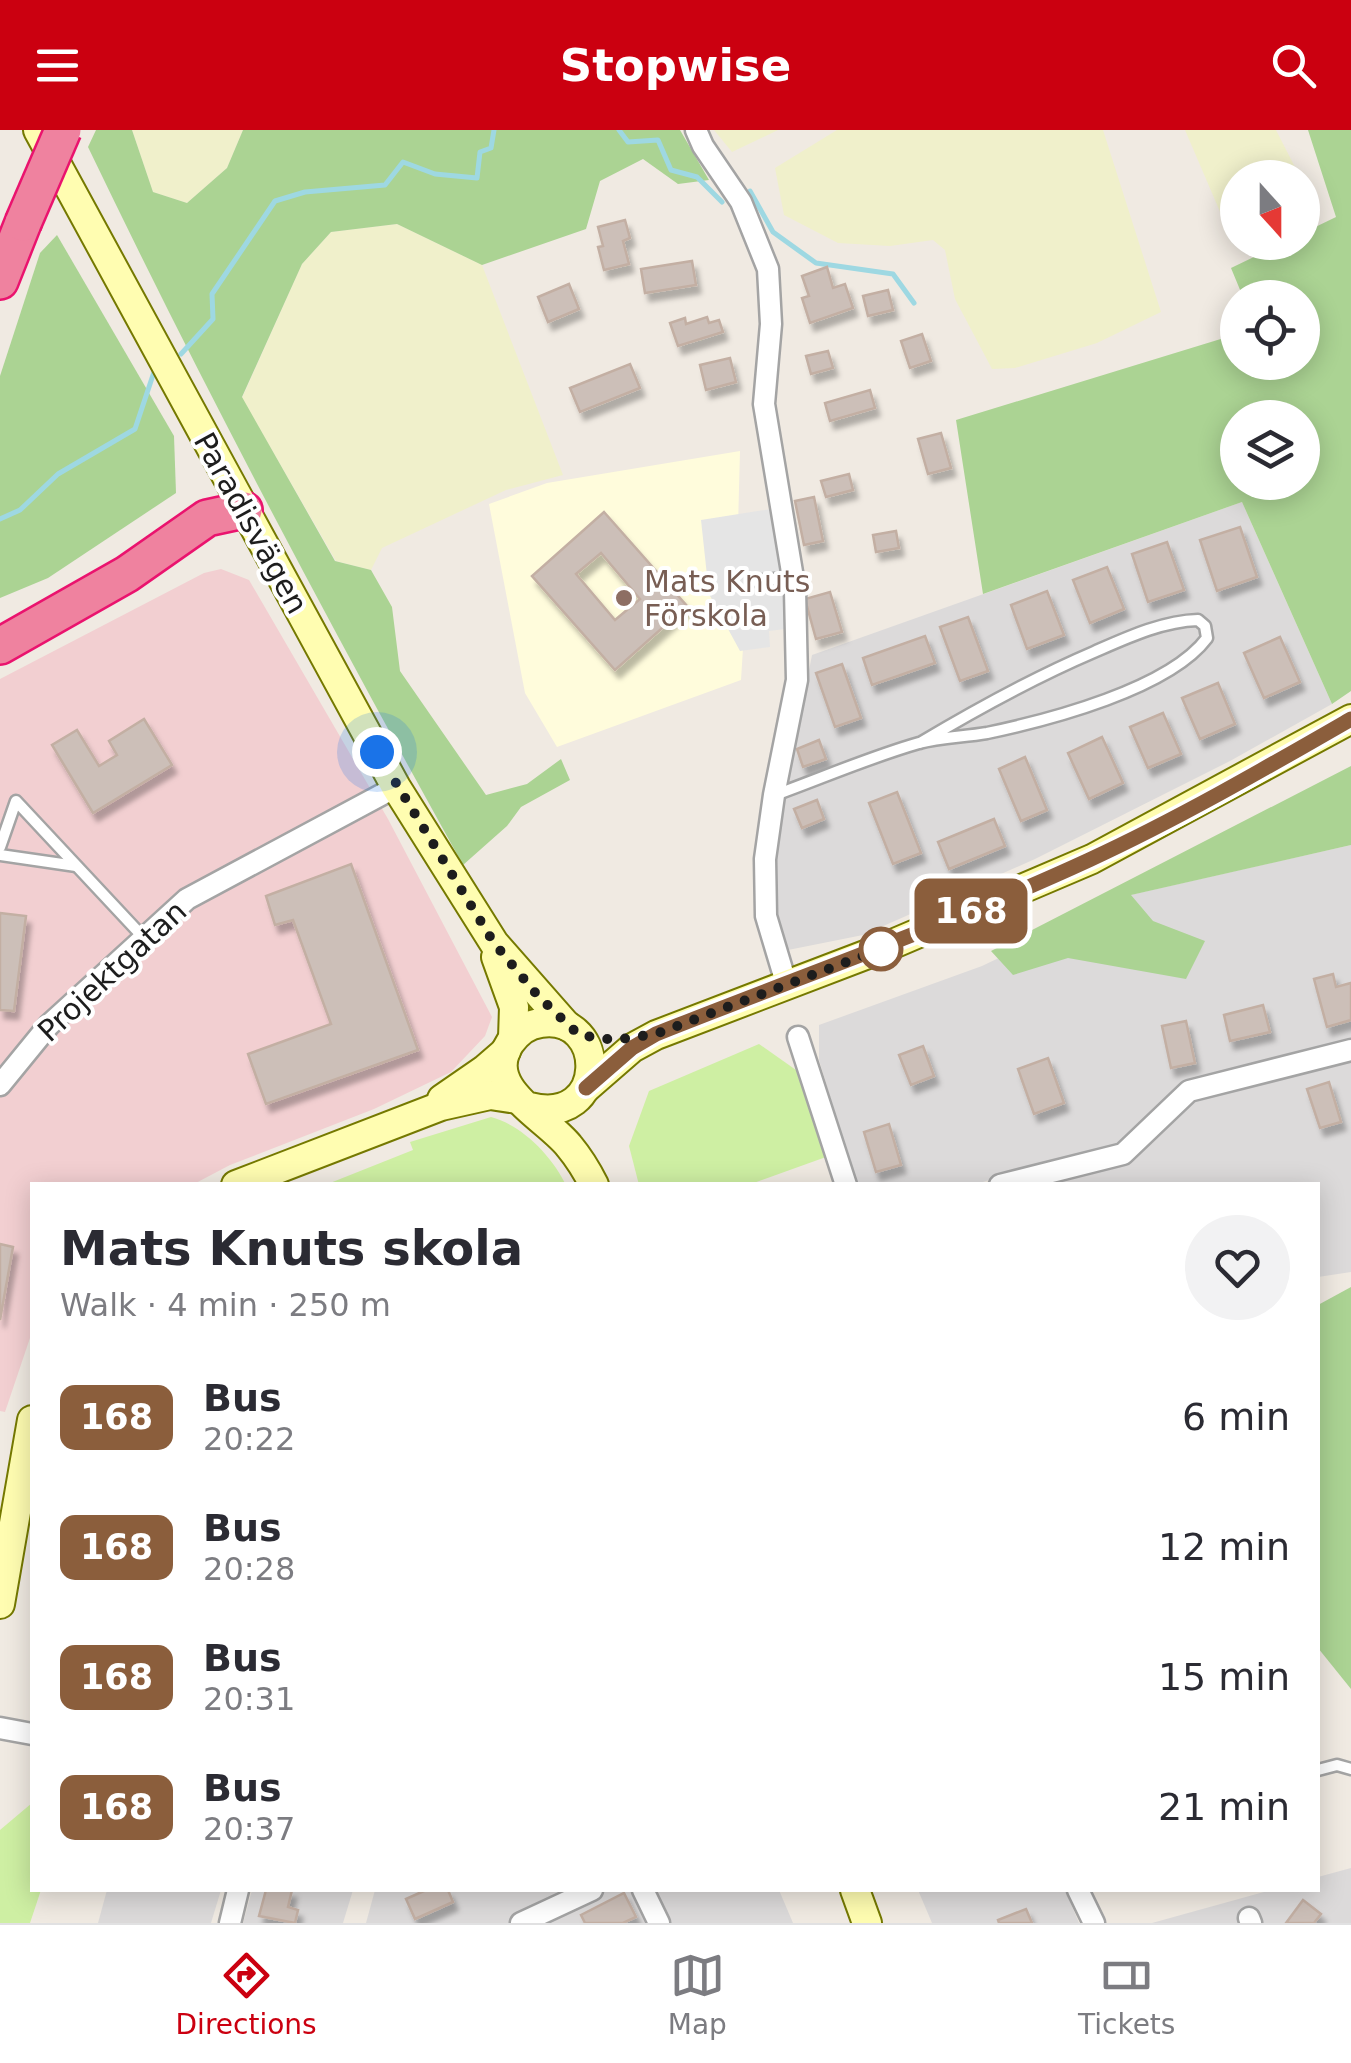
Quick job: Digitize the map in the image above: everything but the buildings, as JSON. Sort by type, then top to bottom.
[{"type":"highway","points":[[0,282],[11,227],[48,130]]},
{"type":"highway","points":[[11,227],[63,130]]},
{"type":"highway","points":[[0,646],[15,629],[127,574],[206,518],[244,510]]},
{"type":"street","name":"Paradisvägen","points":[[38,130],[396,786],[512,966],[573,1031]]},
{"type":"street","points":[[696,130],[741,202],[768,269],[771,324],[764,404],[792,577],[798,680],[765,859],[766,916],[787,986]]},
{"type":"street","points":[[244,1182],[410,1117],[474,1098],[490,1095],[558,1110],[632,1048],[656,1034],[787,986],[1092,859],[1351,719]]},
{"type":"street","name":"Projektgatan","points":[[0,1085],[49,1025],[187,899],[396,786]]},
{"type":"street","name":"Paradisvägen","points":[[473,911],[514,1007],[509,1044]]},
{"type":"street","points":[[410,1117],[463,1086],[524,1028],[538,1023],[553,1022],[614,1040],[656,1034]]},
{"type":"street","points":[[573,1031],[592,1060],[576,1129],[590,1177]]},
{"type":"street","points":[[798,1037],[845,1182]]},
{"type":"street","points":[[509,1044],[504,1077],[524,1103],[569,1145],[590,1177]]},
{"type":"street","points":[[1012,1182],[1122,1154],[1189,1091],[1351,1050]]},
{"type":"street","points":[[0,1604],[30,1432]]},
{"type":"street","points":[[0,1728],[30,1734]]},
{"type":"street","points":[[230,1923],[238,1892]]},
{"type":"street","points":[[521,1923],[588,1892]]},
{"type":"street","points":[[644,1892],[659,1923]]},
{"type":"street","points":[[856,1892],[867,1923]]},
{"type":"street","points":[[1079,1892],[1094,1923]]},
{"type":"lane","points":[[756,581],[792,577]]},
{"type":"lane","points":[[774,795],[920,743],[1031,679],[1117,642],[1179,620],[1198,620],[1205,626],[1208,638],[1194,656],[1163,676],[1084,707],[988,732],[920,743]]},
{"type":"lane","points":[[77,866],[0,851],[16,801],[77,866],[144,938]]},
{"type":"lane","points":[[1320,1770],[1337,1766],[1351,1769]]},
{"type":"shaded area","name":"Mats Knuts Förskola","points":[[740,451],[737,565],[744,632],[741,680],[557,747],[525,693],[489,504],[547,483]]},
{"type":"shaded area","points":[[1242,502],[1332,704],[1230,761],[1035,859],[863,935],[783,951],[769,873],[812,655]]},
{"type":"shaded area","points":[[771,509],[785,629],[769,631],[770,647],[740,651],[709,594],[701,520]]},
{"type":"shaded area","points":[[221,569],[249,580],[388,819],[492,1017],[485,1036],[451,1072],[374,1109],[230,1165],[198,1182],[30,1182],[30,1338],[5,1412],[0,1411],[0,679],[204,573]]},
{"type":"shaded area","points":[[1351,845],[1351,1272],[1320,1277],[1320,1182],[1007,1182],[1004,1175],[983,1182],[856,1182],[819,1060],[819,1025],[982,966],[1130,895]]},
{"type":"shaded area","points":[[1351,1868],[1351,1923],[1152,1923],[1264,1892],[1320,1892],[1320,1876]]},
{"type":"shaded area","points":[[106,1892],[220,1892],[211,1923],[98,1923]]},
{"type":"shaded area","points":[[251,1892],[352,1892],[343,1923],[243,1923]]},
{"type":"shaded area","points":[[374,1892],[780,1892],[793,1923],[366,1923]]},
{"type":"shaded area","points":[[919,1892],[1066,1892],[1079,1923],[932,1923]]},
{"type":"green space","points":[[96,130],[132,130],[153,192],[187,203],[227,168],[243,130],[680,130],[709,180],[678,184],[643,159],[600,181],[586,229],[482,265],[397,224],[331,232],[302,264],[242,397],[335,561],[371,570],[392,607],[400,671],[486,795],[527,784],[561,759],[570,780],[521,807],[507,826],[463,865],[178,329],[88,147]]},
{"type":"green space","points":[[132,130],[243,130],[227,168],[187,203],[153,192]]},
{"type":"green space","points":[[714,130],[778,130],[732,152]]},
{"type":"green space","points":[[837,130],[1103,130],[1161,312],[1097,343],[1015,368],[992,369],[955,299],[945,250],[933,240],[890,246],[838,243],[784,215],[775,168]]},
{"type":"green space","points":[[1185,130],[1276,130],[1291,160],[1220,160],[1220,212]]},
{"type":"green space","points":[[1308,130],[1351,130],[1351,691],[1332,704],[1242,502],[983,594],[956,420],[1220,339],[1220,380],[1320,380],[1320,280],[1236,280],[1231,268],[1248,260],[1320,260],[1320,225],[1336,217]]},
{"type":"green space","points":[[397,224],[482,265],[563,475],[506,490],[382,548],[371,570],[336,561],[242,398],[302,264],[331,232]]},
{"type":"green space","points":[[57,235],[174,436],[176,493],[48,578],[0,598],[0,376],[40,253]]},
{"type":"green space","points":[[1351,766],[1351,845],[1131,895],[1153,921],[1205,941],[1186,979],[1068,958],[1013,975],[991,951]]},
{"type":"green space","points":[[759,1044],[796,1070],[826,1157],[756,1182],[638,1182],[629,1146],[649,1091]]},
{"type":"green space","points":[[491,1117],[514,1127],[535,1143],[564,1182],[333,1182],[413,1150],[410,1142]]},
{"type":"green space","points":[[1351,1287],[1351,1689],[1320,1650],[1320,1304]]},
{"type":"green space","points":[[30,1805],[30,1892],[40,1892],[30,1923],[0,1923],[0,1830]]},
{"type":"waterway","points":[[181,354],[213,319],[212,294],[275,201],[305,192],[385,185],[403,162],[435,174],[477,178],[480,152],[491,148],[494,130]]},
{"type":"waterway","points":[[619,130],[628,142],[658,140],[671,170],[697,177],[722,202]]},
{"type":"waterway","points":[[750,191],[773,232],[816,263],[893,274],[914,303]]},
{"type":"waterway","points":[[0,519],[20,510],[58,474],[135,429],[154,372]]},
{"type":"bus line","name":"168","points":[[586,1088],[632,1048],[656,1034],[881,949],[1092,859],[1351,719]]},
{"type":"place","name":"Mats Knuts Förskola","points":[[624,598]]},
{"type":"route","points":[[377,752],[494,943],[538,996],[579,1035],[614,1040],[656,1034],[881,949]]}]
